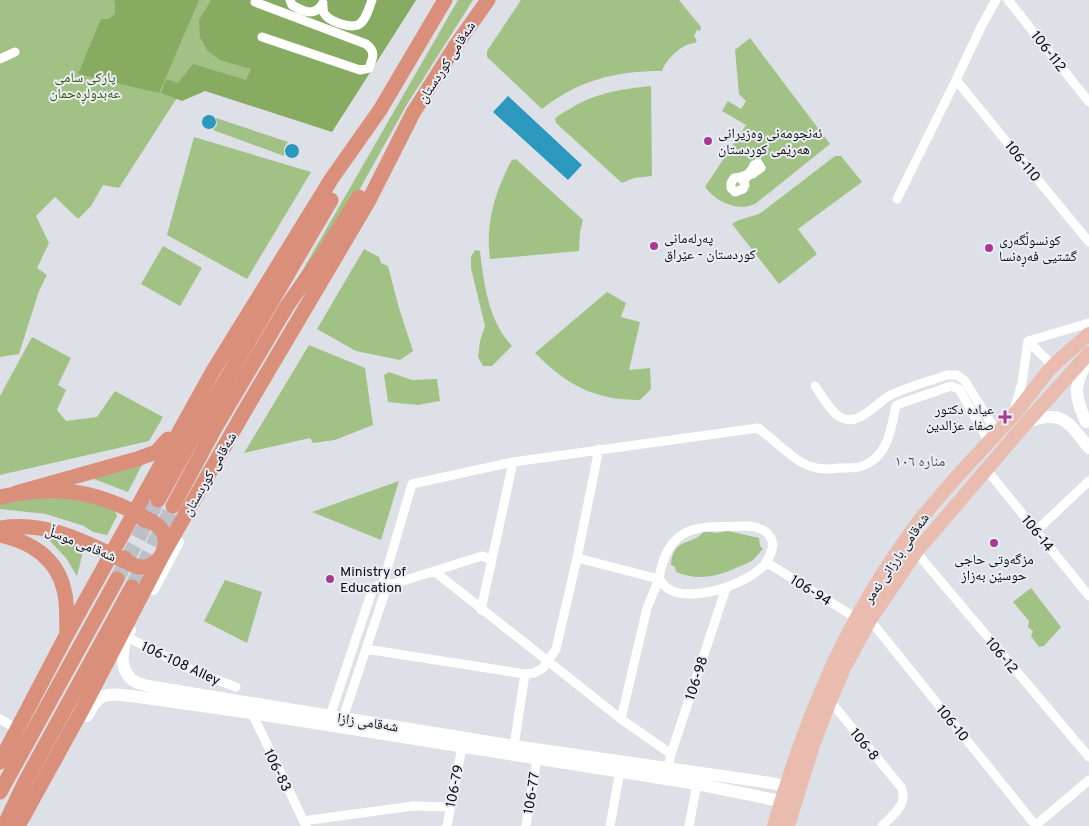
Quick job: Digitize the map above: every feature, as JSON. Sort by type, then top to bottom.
[{"type":"highway","points":[[158,500],[203,419],[348,171],[380,110],[445,0]]},
{"type":"highway","name":"شەقامی کوردستان","points":[[173,506],[215,428],[287,306],[322,256],[456,45],[488,0]]},
{"type":"highway","points":[[0,762],[67,634],[184,421],[332,178],[380,110]]},
{"type":"highway","name":"شەقامی کوردستان","points":[[18,826],[163,554],[368,202],[406,125]]},
{"type":"highway","points":[[0,497],[156,452],[184,421]]},
{"type":"highway","points":[[16,493],[48,491],[80,493],[114,502],[153,522],[159,527],[165,537],[166,545],[163,554],[156,562],[142,567],[131,564],[123,556],[120,550],[123,532],[132,522],[139,520],[153,522]]},
{"type":"highway","name":"شەقامی موسڵ","points":[[0,528],[22,525],[52,530],[131,564]]},
{"type":"highway","points":[[0,535],[32,546],[48,559],[55,568],[60,577],[65,595],[67,634]]},
{"type":"highway","points":[[0,792],[117,579]]},
{"type":"highway","points":[[4,826],[25,782],[132,587]]},
{"type":"main road","name":"شەقامی بارزانی نەمر","points":[[788,826],[788,802],[822,685],[856,618],[894,556],[918,523],[1012,417],[1053,366],[1089,334]]},
{"type":"main road","name":"شەقامی بارزانی نەمر","points":[[792,787],[813,745],[830,700],[853,652],[870,620],[916,552],[1027,422],[1089,355]]},
{"type":"main road","points":[[1053,366],[1064,380]]},
{"type":"main road","name":"شەقامی بارزانی نەمر","points":[[774,826],[788,802]]},
{"type":"street","points":[[256,0],[254,2],[366,44],[373,51],[374,56],[368,68],[360,70],[262,37]]},
{"type":"street","points":[[290,0],[292,5],[310,13],[317,11],[324,2]]},
{"type":"street","points":[[324,2],[325,14],[330,19],[347,26],[358,24],[364,19],[372,0]]},
{"type":"street","points":[[897,199],[996,0]]},
{"type":"street","name":"106-112","points":[[1008,0],[1089,102]]},
{"type":"street","points":[[0,58],[15,52]]},
{"type":"street","name":"106-110","points":[[956,80],[1089,242]]},
{"type":"street","points":[[1028,342],[1089,323]]},
{"type":"street","points":[[1028,342],[1053,366]]},
{"type":"street","points":[[1012,417],[1019,397],[1028,342]]},
{"type":"street","points":[[1087,424],[1076,395],[1082,371],[1089,355]]},
{"type":"street","points":[[815,386],[838,415],[842,418],[853,420],[862,416],[890,396],[947,375],[957,375],[965,381],[993,438]]},
{"type":"street","points":[[1064,380],[1087,424]]},
{"type":"street","points":[[343,718],[385,592],[383,583],[412,484],[513,462],[758,428],[800,462],[814,468],[858,467],[865,465],[882,453],[889,438],[896,406],[951,386],[959,389],[993,438]]},
{"type":"street","points":[[1027,422],[1038,418],[1057,416],[1063,419],[1089,448]]},
{"type":"street","points":[[366,649],[525,674],[534,673],[543,668],[556,649],[599,449]]},
{"type":"street","points":[[481,610],[513,462]]},
{"type":"street","name":"106-14","points":[[986,469],[1089,596]]},
{"type":"street","points":[[1036,531],[1089,481]]},
{"type":"street","name":"شەقامی زازا","points":[[192,502],[179,539],[127,637],[122,651],[123,661],[129,677],[137,682],[188,694],[514,746],[792,787]]},
{"type":"street","points":[[577,558],[659,579],[668,589],[690,594],[726,588],[751,574],[766,562],[773,541],[769,534],[760,528],[750,526],[693,528],[679,536],[661,567],[659,579],[647,608],[622,719]]},
{"type":"street","name":"106-12","points":[[916,552],[1089,758]]},
{"type":"street","points":[[330,716],[373,588],[383,583],[393,584],[482,556],[492,560]]},
{"type":"street","name":"106-94","points":[[766,562],[856,618]]},
{"type":"street","points":[[434,571],[548,662],[671,754]]},
{"type":"street","name":"106-98","points":[[668,768],[726,588]]},
{"type":"street","name":"106-10","points":[[870,620],[1036,826]]},
{"type":"street","name":"106-108 Alley","points":[[127,637],[194,671],[236,687]]},
{"type":"street","points":[[514,746],[525,674]]},
{"type":"street","name":"شەقامی زازا","points":[[37,792],[67,752],[93,704],[101,696],[114,694],[252,713],[620,771],[788,802]]},
{"type":"street","name":"106-8","points":[[830,700],[901,787],[904,794],[902,805],[882,826]]},
{"type":"street","name":"106-83","points":[[252,713],[304,824]]},
{"type":"street","points":[[0,719],[17,729]]},
{"type":"street","name":"106-79","points":[[447,826],[462,747]]},
{"type":"street","name":"106-77","points":[[526,826],[537,759]]},
{"type":"street","points":[[610,826],[620,771]]},
{"type":"street","points":[[1036,826],[1089,780]]},
{"type":"street","points":[[689,826],[697,784]]},
{"type":"street","points":[[304,824],[413,806],[450,807]]},
{"type":"green space","name":"پارکی سامی عەبدولڕەحمان","points":[[0,0],[416,0],[343,115],[193,73],[119,188],[103,185],[91,206],[78,219],[55,197],[36,216],[49,243],[37,268],[47,275],[39,291],[19,354],[0,357]]},
{"type":"green space","points":[[113,0],[199,0],[159,93],[78,74],[101,19],[109,19],[115,14],[115,2]]},
{"type":"green space","points":[[211,0],[416,0],[332,132],[205,91],[182,101],[161,93],[166,79],[178,83],[193,64],[246,80],[251,69],[220,60],[207,50],[200,37],[199,20]]},
{"type":"green space","points":[[458,0],[473,0],[406,106],[357,194],[293,287]]},
{"type":"green space","points":[[521,0],[679,0],[701,27],[700,31],[697,30],[694,36],[697,40],[695,43],[685,46],[676,53],[667,62],[662,71],[613,75],[598,79],[570,91],[542,109],[487,57],[487,51]]},
{"type":"green space","points":[[750,38],[830,144],[755,204],[737,207],[721,201],[705,187],[746,125],[722,111],[728,101],[741,109],[746,101],[739,94],[735,50]]},
{"type":"green space","points":[[651,86],[652,176],[634,178],[622,183],[556,123],[555,119],[559,115],[578,104],[598,96],[618,90]]},
{"type":"green space","points":[[216,118],[288,142],[284,148],[284,156],[213,130],[217,125]]},
{"type":"green space","points":[[194,137],[311,172],[247,279],[167,235]]},
{"type":"green space","points":[[835,156],[841,156],[862,182],[798,229],[817,254],[779,284],[732,224],[762,212]]},
{"type":"green space","points":[[516,159],[583,220],[579,251],[490,259],[489,233],[492,209],[510,163]]},
{"type":"green space","points":[[163,246],[202,268],[180,306],[141,284]]},
{"type":"green space","points":[[364,249],[379,257],[381,263],[388,266],[413,351],[400,360],[356,351],[317,329]]},
{"type":"green space","points":[[475,250],[480,251],[483,276],[492,313],[497,325],[512,346],[492,366],[483,366],[478,357],[480,341],[485,326],[471,268],[471,257]]},
{"type":"green space","points":[[607,292],[626,303],[621,317],[640,322],[629,370],[650,368],[651,389],[640,400],[595,394],[558,374],[535,353]]},
{"type":"green space","points":[[32,337],[71,358],[58,385],[66,390],[57,410],[66,421],[97,417],[115,391],[163,417],[149,441],[0,475],[0,396]]},
{"type":"green space","points":[[309,345],[365,368],[373,425],[335,440],[313,443],[310,438],[244,453]]},
{"type":"green space","points":[[389,372],[412,380],[437,379],[440,401],[418,405],[388,402],[384,375]]},
{"type":"green space","points":[[143,463],[128,492],[86,476]]},
{"type":"green space","points":[[399,481],[381,540],[312,512]]},
{"type":"green space","points":[[36,495],[68,496],[114,508],[117,516],[107,535],[93,532],[84,526],[46,514],[0,509],[0,503]]},
{"type":"green space","points":[[704,531],[717,533],[728,531],[759,538],[760,546],[763,549],[750,562],[715,575],[700,577],[676,572],[675,567],[671,565],[676,550],[680,545],[700,536]]},
{"type":"green space","points":[[47,536],[84,548],[77,576],[66,558]]},
{"type":"green space","points":[[225,580],[262,592],[247,643],[204,621]]},
{"type":"green space","points":[[1031,588],[1061,627],[1044,646],[1039,647],[1031,636],[1033,631],[1028,627],[1029,621],[1013,602]]},
{"type":"water","points":[[508,96],[582,165],[568,180],[493,112]]},
{"type":"water","points":[[209,115],[214,117],[216,122],[214,127],[209,129],[204,127],[202,122],[204,117]]},
{"type":"water","points":[[292,144],[297,146],[299,151],[297,156],[292,158],[287,156],[285,151],[287,146]]},
{"type":"tunnel","points":[[117,579],[158,500]]},
{"type":"tunnel","points":[[132,587],[173,506]]},
{"type":"place","name":"ئەنجومەنی وەزیرانی هەرێمی کوردستان","points":[[708,141]]},
{"type":"place","name":"پەرلەمانی کوردستان - عێراق","points":[[654,246]]},
{"type":"place","name":"کونسوڵگەری گشتیی فەڕەنسا","points":[[989,248]]},
{"type":"place","name":"عياده دكتور صفاء عزالدين","points":[[1005,417]]},
{"type":"place","name":"مزگەوتی حاجی حوسێن بەزاز","points":[[994,543]]},
{"type":"place","name":"Ministry of Education","points":[[330,579]]},
{"type":"district","name":"منارە ١٠٦","points":[[920,461]]}]
